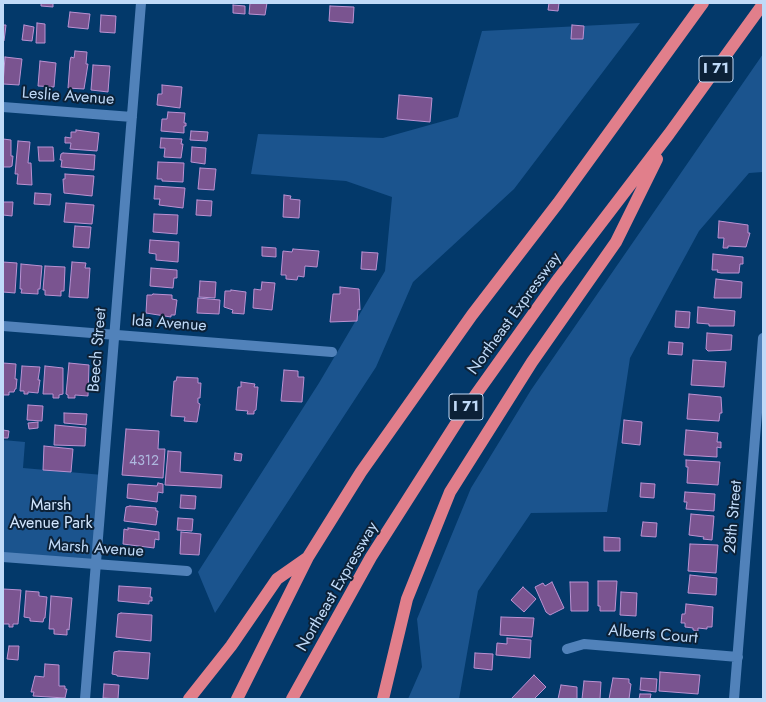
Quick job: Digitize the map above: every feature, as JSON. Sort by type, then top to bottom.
[{"type":"highway","name":"Northeast Expressway","points":[[237,699],[308,557],[361,472],[472,315],[558,203],[703,3]]},
{"type":"highway","name":"Northeast Expressway","points":[[292,699],[371,557],[464,411],[556,282],[669,134],[763,4]]},
{"type":"highway","points":[[383,699],[407,599],[450,492],[532,362],[616,242],[669,134]]},
{"type":"highway","points":[[189,699],[231,646],[277,579],[308,557]]},
{"type":"street","name":"Beech Street","points":[[86,699],[141,3]]},
{"type":"street","name":"Leslie Avenue","points":[[3,107],[132,117]]},
{"type":"street","name":"Ida Avenue","points":[[3,326],[332,352]]},
{"type":"street","name":"28th Street","points":[[734,699],[763,338]]},
{"type":"street","name":"Marsh Avenue","points":[[3,557],[187,571]]},
{"type":"street","name":"Alberts Court","points":[[567,649],[584,644],[738,657]]},
{"type":"green space","points":[[640,23],[514,189],[413,282],[376,367],[215,613],[198,572],[319,383],[385,271],[392,197],[346,181],[251,174],[258,134],[383,138],[458,117],[482,31]]},
{"type":"green space","points":[[763,54],[763,172],[749,173],[699,231],[630,358],[607,512],[531,513],[478,591],[459,699],[408,699],[422,667],[417,619],[471,488],[531,390]]},
{"type":"green space","name":"Marsh Avenue Park","points":[[3,440],[25,442],[23,468],[103,475],[96,564],[3,557]]},
{"type":"building","points":[[41,3],[53,3],[53,7],[41,6]]},
{"type":"building","points":[[250,3],[267,3],[265,15],[249,14]]},
{"type":"building","points":[[549,3],[559,3],[558,11],[548,10]]},
{"type":"building","points":[[233,5],[245,6],[245,14],[233,13]]},
{"type":"building","points":[[330,6],[354,7],[353,23],[329,21]]},
{"type":"building","points":[[70,12],[90,14],[88,29],[68,27]]},
{"type":"building","points":[[101,15],[116,16],[115,33],[100,32]]},
{"type":"building","points":[[37,23],[45,24],[45,43],[36,43]]},
{"type":"building","points":[[3,25],[6,25],[4,41],[3,41]]},
{"type":"building","points":[[24,25],[34,27],[32,41],[22,40]]},
{"type":"building","points":[[572,25],[584,26],[583,39],[571,39]]},
{"type":"building","points":[[75,51],[87,52],[86,64],[88,64],[84,89],[68,88],[70,61],[71,57],[74,58]]},
{"type":"building","points":[[5,57],[22,59],[19,85],[3,84]]},
{"type":"building","points":[[40,61],[56,63],[54,87],[38,86]]},
{"type":"building","points":[[93,65],[110,66],[108,92],[91,90]]},
{"type":"building","points":[[162,85],[182,87],[180,108],[157,105],[158,94],[162,94]]},
{"type":"building","points":[[399,95],[432,98],[430,122],[397,119]]},
{"type":"building","points":[[168,112],[185,113],[184,123],[186,123],[186,126],[184,126],[184,133],[161,131],[162,119],[167,119]]},
{"type":"building","points":[[76,130],[99,133],[97,151],[70,149],[71,143],[65,143],[65,137],[71,138],[71,132],[76,132]]},
{"type":"building","points":[[191,131],[208,132],[207,141],[190,140]]},
{"type":"building","points":[[161,138],[182,139],[181,144],[183,144],[181,158],[164,157],[165,148],[160,148]]},
{"type":"building","points":[[3,139],[11,140],[11,156],[13,156],[12,166],[10,167],[3,167]]},
{"type":"building","points":[[18,141],[30,142],[28,163],[31,163],[32,185],[17,184],[18,174],[15,174]]},
{"type":"building","points":[[38,147],[53,147],[54,161],[39,161]]},
{"type":"building","points":[[192,147],[206,148],[205,164],[191,162]]},
{"type":"building","points":[[61,154],[95,155],[94,170],[61,167],[62,160],[60,160]]},
{"type":"building","points":[[158,162],[184,163],[183,182],[162,181],[162,179],[157,179]]},
{"type":"building","points":[[200,168],[216,169],[214,190],[198,189]]},
{"type":"building","points":[[65,174],[94,176],[92,196],[64,193],[63,179],[65,179]]},
{"type":"building","points":[[155,186],[185,188],[183,208],[159,205],[160,199],[154,199]]},
{"type":"building","points":[[35,193],[51,194],[50,205],[34,204]]},
{"type":"building","points":[[284,195],[291,196],[290,199],[300,200],[299,218],[283,217]]},
{"type":"building","points":[[197,200],[212,201],[211,216],[196,215]]},
{"type":"building","points":[[3,202],[13,202],[12,216],[3,215]]},
{"type":"building","points":[[66,203],[94,205],[92,224],[64,222]]},
{"type":"building","points":[[154,214],[178,215],[177,234],[153,232]]},
{"type":"building","points":[[719,221],[748,225],[748,233],[750,233],[746,247],[728,246],[728,248],[723,248],[724,238],[718,238]]},
{"type":"building","points":[[75,226],[91,227],[89,248],[73,247]]},
{"type":"building","points":[[150,240],[179,242],[178,262],[156,260],[156,254],[149,253]]},
{"type":"building","points":[[262,247],[276,248],[276,257],[262,256]]},
{"type":"building","points":[[293,249],[319,251],[317,267],[305,266],[304,277],[298,276],[297,280],[286,279],[286,275],[281,275],[283,251],[292,252]]},
{"type":"building","points":[[362,252],[378,253],[376,270],[361,269]]},
{"type":"building","points":[[713,254],[743,257],[743,264],[740,264],[739,273],[721,273],[717,272],[718,270],[712,270]]},
{"type":"building","points":[[3,262],[17,263],[15,293],[3,292]]},
{"type":"building","points":[[72,262],[86,263],[85,268],[90,268],[88,298],[69,297]]},
{"type":"building","points":[[21,264],[42,266],[40,289],[38,289],[38,294],[21,293]]},
{"type":"building","points":[[45,266],[65,267],[64,291],[61,291],[61,296],[45,295],[45,290],[43,290]]},
{"type":"building","points":[[151,268],[177,270],[177,278],[174,278],[173,288],[150,286]]},
{"type":"building","points":[[716,279],[742,282],[741,298],[714,298]]},
{"type":"building","points":[[200,281],[216,282],[215,298],[199,297]]},
{"type":"building","points":[[262,282],[275,283],[272,310],[253,308],[254,289],[261,290]]},
{"type":"building","points":[[340,287],[359,289],[360,310],[358,309],[357,321],[330,322],[333,294],[340,294]]},
{"type":"building","points":[[231,290],[246,292],[244,314],[232,313],[233,310],[224,307],[225,291]]},
{"type":"building","points":[[147,295],[172,295],[172,299],[177,300],[175,315],[171,315],[171,317],[146,313]]},
{"type":"building","points":[[198,298],[220,300],[219,314],[197,313]]},
{"type":"building","points":[[698,307],[735,311],[734,326],[709,326],[709,324],[697,323]]},
{"type":"building","points":[[676,311],[690,312],[689,328],[675,327]]},
{"type":"building","points":[[707,333],[732,335],[731,350],[708,351],[706,349]]},
{"type":"building","points":[[669,342],[683,343],[682,355],[668,354]]},
{"type":"building","points":[[693,360],[726,362],[724,387],[691,385]]},
{"type":"building","points":[[3,363],[16,364],[16,389],[14,392],[9,392],[9,395],[3,395]]},
{"type":"building","points":[[69,363],[89,365],[88,396],[75,395],[75,398],[68,398],[68,395],[66,394]]},
{"type":"building","points":[[22,366],[40,367],[38,393],[28,392],[28,394],[24,394],[24,391],[20,391]]},
{"type":"building","points":[[45,366],[63,368],[63,394],[59,395],[59,398],[53,398],[53,394],[43,394]]},
{"type":"building","points":[[284,370],[298,371],[298,377],[304,377],[302,402],[281,401]]},
{"type":"building","points":[[177,377],[198,378],[198,383],[201,383],[200,398],[198,398],[198,403],[200,404],[197,422],[184,421],[185,417],[171,416],[174,381],[176,381]]},
{"type":"building","points":[[241,382],[255,384],[254,387],[258,387],[256,410],[254,411],[254,414],[247,414],[248,411],[236,410],[238,387],[241,387]]},
{"type":"building","points":[[689,394],[721,397],[722,413],[720,413],[719,421],[687,419]]},
{"type":"building","points":[[28,405],[43,406],[42,421],[27,420]]},
{"type":"building","points":[[64,413],[87,414],[86,425],[64,423]]},
{"type":"building","points":[[624,420],[642,422],[640,445],[622,443]]},
{"type":"building","points":[[38,422],[38,428],[29,429],[28,423]]},
{"type":"building","points":[[55,425],[86,428],[85,446],[54,445]]},
{"type":"building","points":[[126,429],[159,431],[158,449],[165,449],[163,478],[122,475]]},
{"type":"building","points":[[3,430],[9,431],[8,438],[3,438]]},
{"type":"building","points":[[686,430],[718,433],[717,442],[721,442],[721,448],[717,447],[717,457],[684,455]]},
{"type":"building","points":[[44,446],[73,449],[71,472],[43,470]]},
{"type":"building","points":[[168,451],[181,452],[180,472],[222,475],[221,488],[165,485]]},
{"type":"building","points":[[235,453],[242,454],[241,461],[234,460]]},
{"type":"building","points":[[686,460],[720,462],[718,485],[687,483],[688,467],[686,467]]},
{"type":"building","points":[[158,483],[163,484],[163,493],[158,492],[157,502],[127,498],[128,484],[157,486]]},
{"type":"building","points":[[641,483],[655,484],[654,498],[640,497]]},
{"type":"building","points":[[685,492],[715,494],[714,511],[686,509],[687,502],[684,502]]},
{"type":"building","points":[[181,495],[196,496],[195,509],[180,508]]},
{"type":"building","points":[[126,507],[156,508],[156,511],[158,511],[156,525],[124,521]]},
{"type":"building","points":[[691,514],[714,516],[712,540],[703,539],[704,537],[689,535]]},
{"type":"building","points":[[178,518],[193,519],[192,531],[177,530]]},
{"type":"building","points":[[643,522],[657,523],[656,537],[641,536]]},
{"type":"building","points":[[128,528],[159,532],[159,540],[155,539],[154,548],[123,544],[124,529],[128,530]]},
{"type":"building","points":[[181,532],[201,534],[199,555],[180,554]]},
{"type":"building","points":[[604,537],[620,538],[620,551],[604,551]]},
{"type":"building","points":[[690,544],[718,545],[716,573],[688,571]]},
{"type":"building","points":[[690,575],[717,578],[716,595],[688,593]]},
{"type":"building","points":[[598,581],[617,581],[615,611],[600,611],[600,606],[598,606]]},
{"type":"building","points":[[552,582],[564,608],[550,615],[546,612],[535,587],[543,583],[545,586]]},
{"type":"building","points":[[570,582],[588,582],[588,611],[571,611]]},
{"type":"building","points":[[119,586],[151,588],[150,597],[152,597],[152,601],[149,601],[149,604],[118,601]]},
{"type":"building","points":[[523,587],[536,599],[524,612],[511,600]]},
{"type":"building","points":[[3,589],[21,590],[18,624],[13,624],[13,627],[9,627],[9,624],[3,624]]},
{"type":"building","points":[[26,591],[39,592],[39,596],[47,597],[45,618],[43,622],[30,621],[30,618],[24,617]]},
{"type":"building","points":[[621,592],[637,593],[636,616],[620,615]]},
{"type":"building","points":[[51,596],[72,598],[69,630],[67,629],[67,635],[54,634],[54,629],[49,629]]},
{"type":"building","points":[[686,604],[713,607],[712,627],[707,627],[707,629],[698,628],[698,631],[693,630],[693,628],[685,627],[685,623],[681,623],[682,614],[685,614]]},
{"type":"building","points":[[118,614],[152,615],[151,641],[116,637]]},
{"type":"building","points":[[501,617],[534,618],[532,637],[500,635]]},
{"type":"building","points":[[507,638],[531,640],[530,658],[496,655],[497,643],[507,644]]},
{"type":"building","points":[[9,646],[19,646],[18,660],[7,659]]},
{"type":"building","points":[[114,652],[150,653],[148,679],[117,676],[112,674]]},
{"type":"building","points":[[475,653],[493,654],[492,670],[474,668]]},
{"type":"building","points":[[45,664],[59,665],[59,686],[65,686],[65,689],[67,689],[65,698],[33,696],[34,692],[31,692],[35,676],[44,677]]},
{"type":"building","points":[[660,672],[700,675],[698,694],[659,691]]},
{"type":"building","points":[[534,675],[546,687],[534,699],[511,699]]},
{"type":"building","points":[[613,678],[629,679],[629,683],[631,684],[629,699],[609,699]]},
{"type":"building","points":[[641,678],[657,679],[656,692],[640,690]]},
{"type":"building","points":[[584,681],[601,682],[600,699],[582,699]]},
{"type":"building","points":[[104,684],[119,685],[118,699],[103,698]]},
{"type":"building","points":[[561,685],[577,687],[577,699],[558,699]]},
{"type":"building","points":[[640,694],[651,694],[650,699],[639,699]]}]
